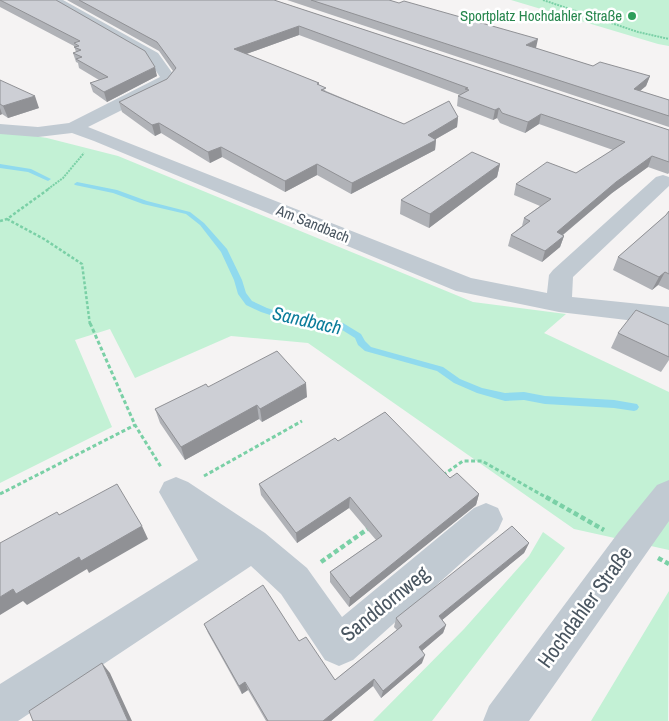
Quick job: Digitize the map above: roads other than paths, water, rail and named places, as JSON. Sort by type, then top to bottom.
[{"type":"street","name":"Am Sandbach","points":[[0,129],[38,132],[73,128],[162,84],[168,78],[153,56],[66,3]]},
{"type":"street","name":"Am Sandbach","points":[[73,128],[100,137],[464,285],[559,304],[669,316]]},
{"type":"street","points":[[559,304],[561,275],[663,181]]},
{"type":"street","name":"Sanddornweg","points":[[221,565],[176,492],[253,544],[294,581],[339,646],[486,518]]},
{"type":"street","name":"Hochdahler Straße","points":[[504,721],[630,545],[669,495]]},
{"type":"street","points":[[0,708],[253,544]]},
{"type":"waterway","name":"Sandbach","points":[[0,166],[29,170],[48,179]]},
{"type":"waterway","name":"Sandbach","points":[[77,184],[115,191],[145,203],[188,213],[202,224],[224,251],[238,280],[242,294],[249,303],[264,310],[316,327],[340,325],[358,336],[361,343],[368,349],[440,369],[457,381],[480,391],[505,397],[524,396],[545,400],[634,407]]},
{"type":"place","name":"Sportplatz Hochdahler Straße","points":[[632,16]]}]
